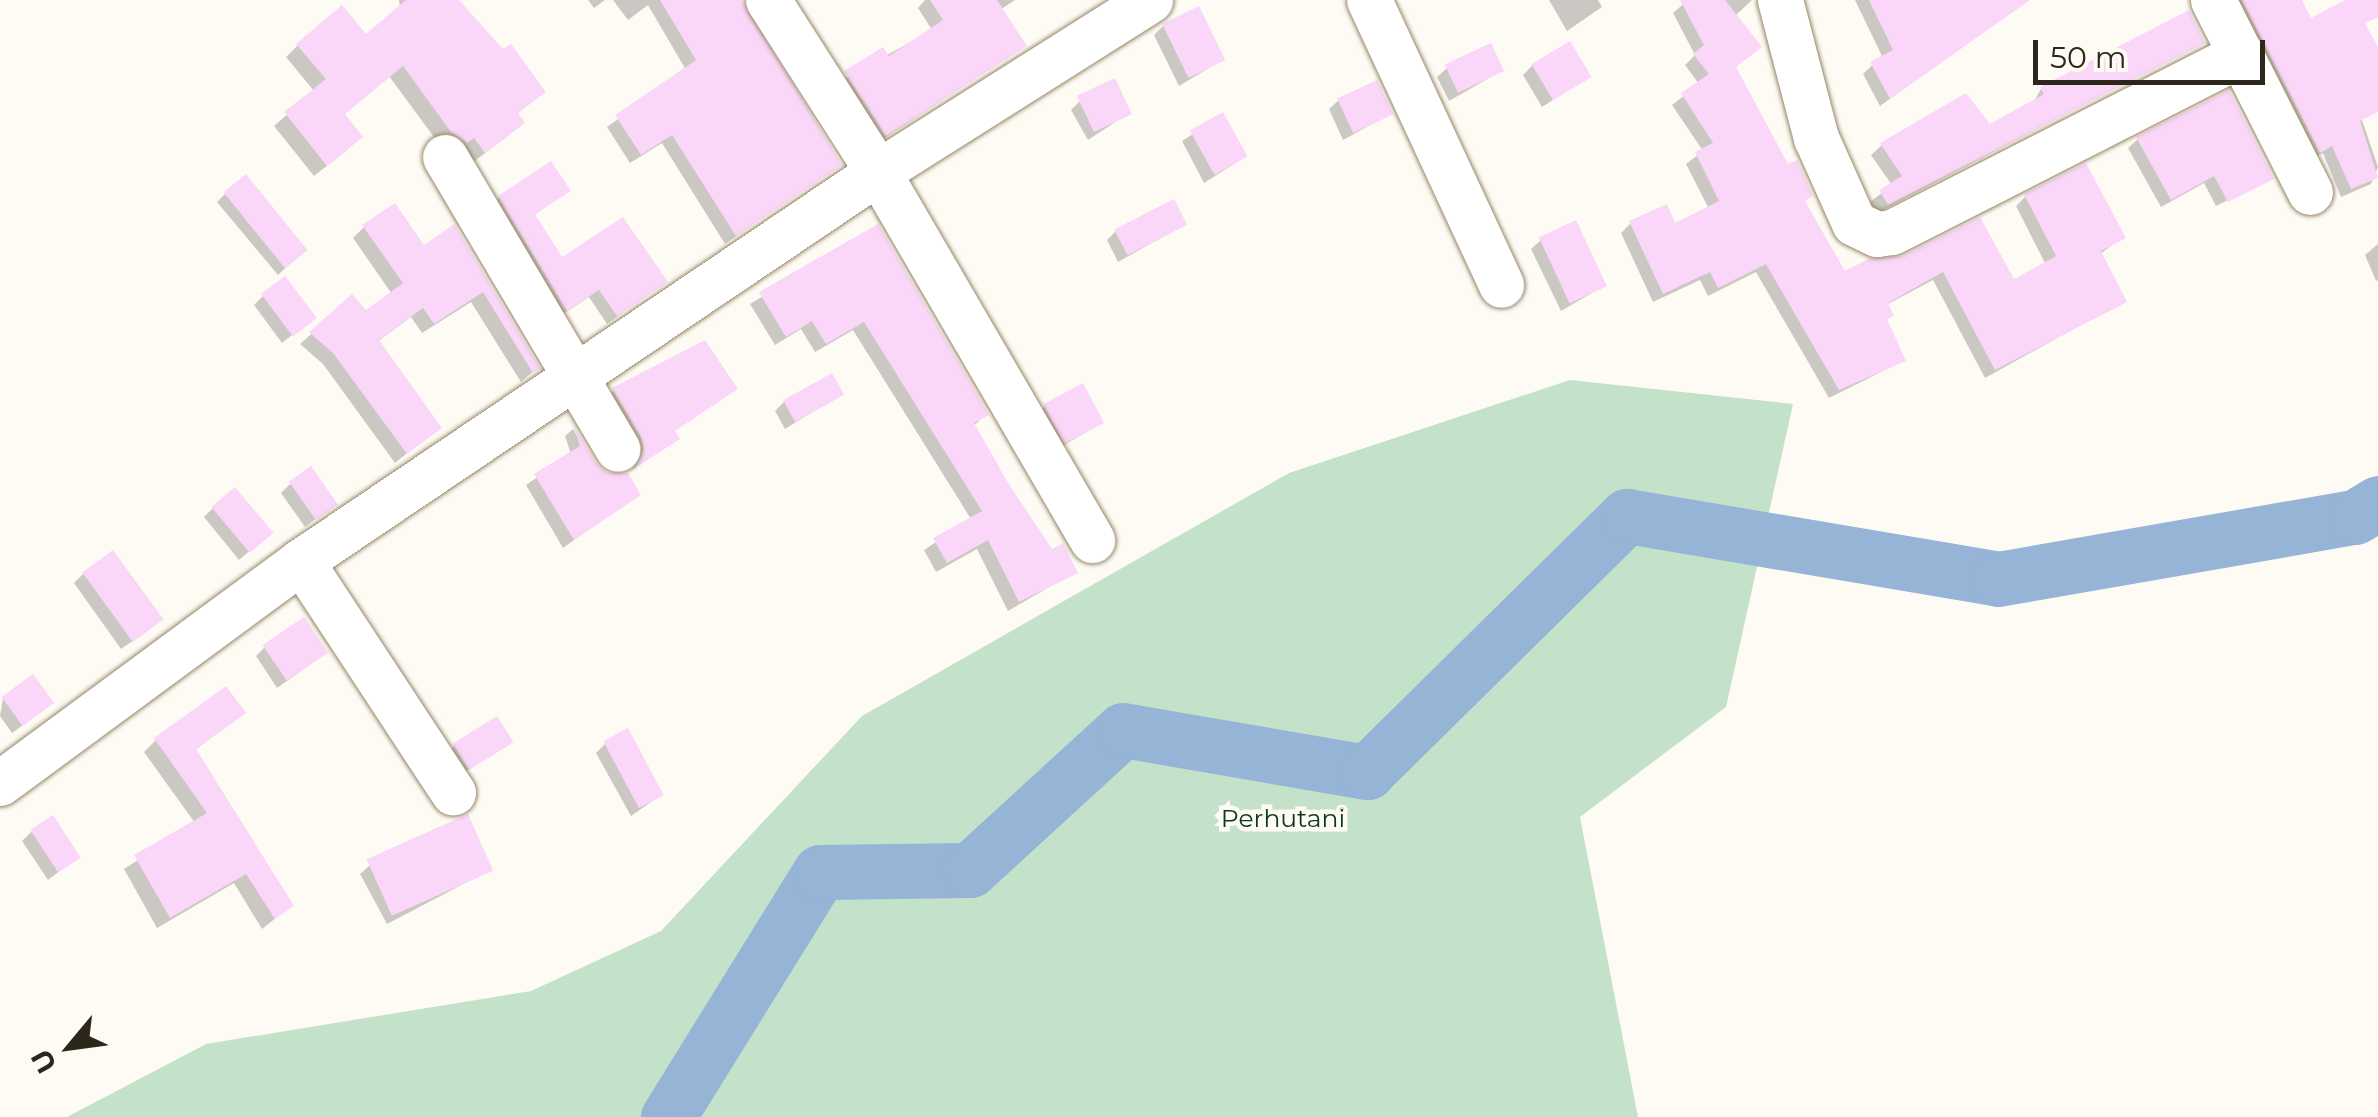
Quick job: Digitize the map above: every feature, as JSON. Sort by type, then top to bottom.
[{"type":"street","points":[[768,0],[878,172],[1092,540]]},
{"type":"street","points":[[1369,0],[1502,284]]},
{"type":"street","points":[[1780,0],[1816,138],[1854,224],[1877,234],[1892,232],[2241,54]]},
{"type":"street","points":[[2213,0],[2310,192]]},
{"type":"street","points":[[0,784],[302,561],[1129,6]]},
{"type":"street","points":[[445,156],[618,449]]},
{"type":"street","points":[[302,561],[453,792]]},
{"type":"green space","name":"Perhutani","points":[[1570,380],[1793,404],[1726,707],[1580,817],[1638,1117],[67,1117],[206,1044],[531,991],[661,931],[862,716],[1289,473]]},
{"type":"building","points":[[406,0],[459,0],[503,49],[511,44],[546,92],[518,113],[525,123],[485,153],[474,138],[467,143],[451,132],[403,66],[345,114],[363,137],[327,166],[284,112],[326,79],[296,44],[342,5],[366,34]]},
{"type":"building","points":[[660,0],[742,0],[842,165],[736,236],[672,135],[641,155],[615,115],[696,60]]},
{"type":"building","points":[[930,0],[997,0],[1027,46],[886,136],[844,71],[883,47],[889,56],[943,20]]},
{"type":"building","points":[[1680,0],[1725,0],[1762,47],[1736,67],[1788,164],[1797,160],[1813,196],[1805,201],[1845,271],[1870,258],[1903,256],[1980,217],[2014,279],[2056,256],[2024,194],[2086,163],[2126,238],[2101,251],[2127,302],[1995,370],[1943,272],[1888,303],[1894,316],[1887,319],[1906,361],[1839,390],[1766,264],[1718,288],[1710,272],[1663,294],[1629,221],[1667,204],[1675,223],[1719,201],[1695,152],[1713,143],[1681,93],[1709,74],[1693,54],[1704,45]]},
{"type":"building","points":[[1869,0],[2030,0],[1890,99],[1870,62],[1893,50]]},
{"type":"building","points":[[2242,0],[2302,0],[2311,18],[2345,0],[2378,0],[2378,17],[2365,23],[2378,47],[2378,112],[2360,121],[2378,178],[2351,189],[2332,146],[2320,153]]},
{"type":"building","points":[[1199,6],[1225,60],[1188,78],[1162,24]]},
{"type":"building","points":[[2189,10],[2205,43],[1888,205],[1879,190],[1902,176],[1880,143],[1966,93],[1990,124],[2044,94],[2040,87]]},
{"type":"building","points":[[1570,41],[1592,77],[1553,100],[1531,64]]},
{"type":"building","points":[[1491,43],[1504,71],[1458,93],[1445,65]]},
{"type":"building","points":[[1115,78],[1132,114],[1094,132],[1077,96]]},
{"type":"building","points":[[1377,80],[1393,114],[1353,133],[1337,99]]},
{"type":"building","points":[[2229,90],[2274,179],[2228,202],[2214,176],[2171,200],[2136,137]]},
{"type":"building","points":[[1223,112],[1248,157],[1214,175],[1190,130]]},
{"type":"building","points":[[551,161],[571,191],[535,214],[562,257],[623,217],[668,282],[617,316],[599,290],[567,311],[498,196]]},
{"type":"building","points":[[246,174],[308,250],[285,268],[223,192]]},
{"type":"building","points":[[1174,199],[1187,225],[1127,255],[1114,229]]},
{"type":"building","points":[[395,203],[424,245],[454,224],[540,368],[533,373],[483,292],[434,324],[423,308],[379,340],[442,428],[407,454],[333,353],[309,332],[352,294],[366,310],[403,283],[362,225]]},
{"type":"building","points":[[1576,220],[1607,286],[1570,303],[1539,237]]},
{"type":"building","points":[[878,224],[989,415],[974,423],[1010,486],[1052,549],[1063,543],[1078,573],[1019,602],[988,540],[947,563],[933,538],[982,511],[864,322],[826,344],[812,321],[786,337],[759,292]]},
{"type":"building","points":[[285,276],[317,318],[293,336],[261,294]]},
{"type":"building","points":[[705,340],[738,389],[675,431],[680,439],[635,468],[644,450],[641,437],[612,388]]},
{"type":"building","points":[[832,373],[844,395],[795,422],[783,400]]},
{"type":"building","points":[[1083,383],[1104,423],[1064,444],[1043,404]]},
{"type":"building","points":[[573,425],[596,463],[606,472],[628,473],[641,495],[574,540],[534,474],[580,446]]},
{"type":"building","points":[[311,466],[338,505],[316,520],[289,481]]},
{"type":"building","points":[[235,487],[274,533],[250,553],[211,507]]},
{"type":"building","points":[[113,550],[164,620],[133,642],[82,572]]},
{"type":"building","points":[[304,617],[328,653],[287,681],[263,645]]},
{"type":"building","points":[[33,674],[54,703],[23,726],[1,697]]},
{"type":"building","points":[[226,686],[246,713],[196,749],[294,906],[275,919],[246,874],[170,918],[134,855],[207,813],[154,738]]},
{"type":"building","points":[[497,716],[513,742],[469,770],[453,744]]},
{"type":"building","points":[[628,728],[664,795],[639,808],[603,741]]},
{"type":"building","points":[[468,814],[493,871],[392,916],[367,859]]},
{"type":"building","points":[[53,815],[81,858],[58,872],[30,830]]},
{"type":"waterway","points":[[668,1117],[820,872],[970,870],[1123,730],[1367,772],[1627,516],[1998,579],[2355,517],[2378,503]]}]
